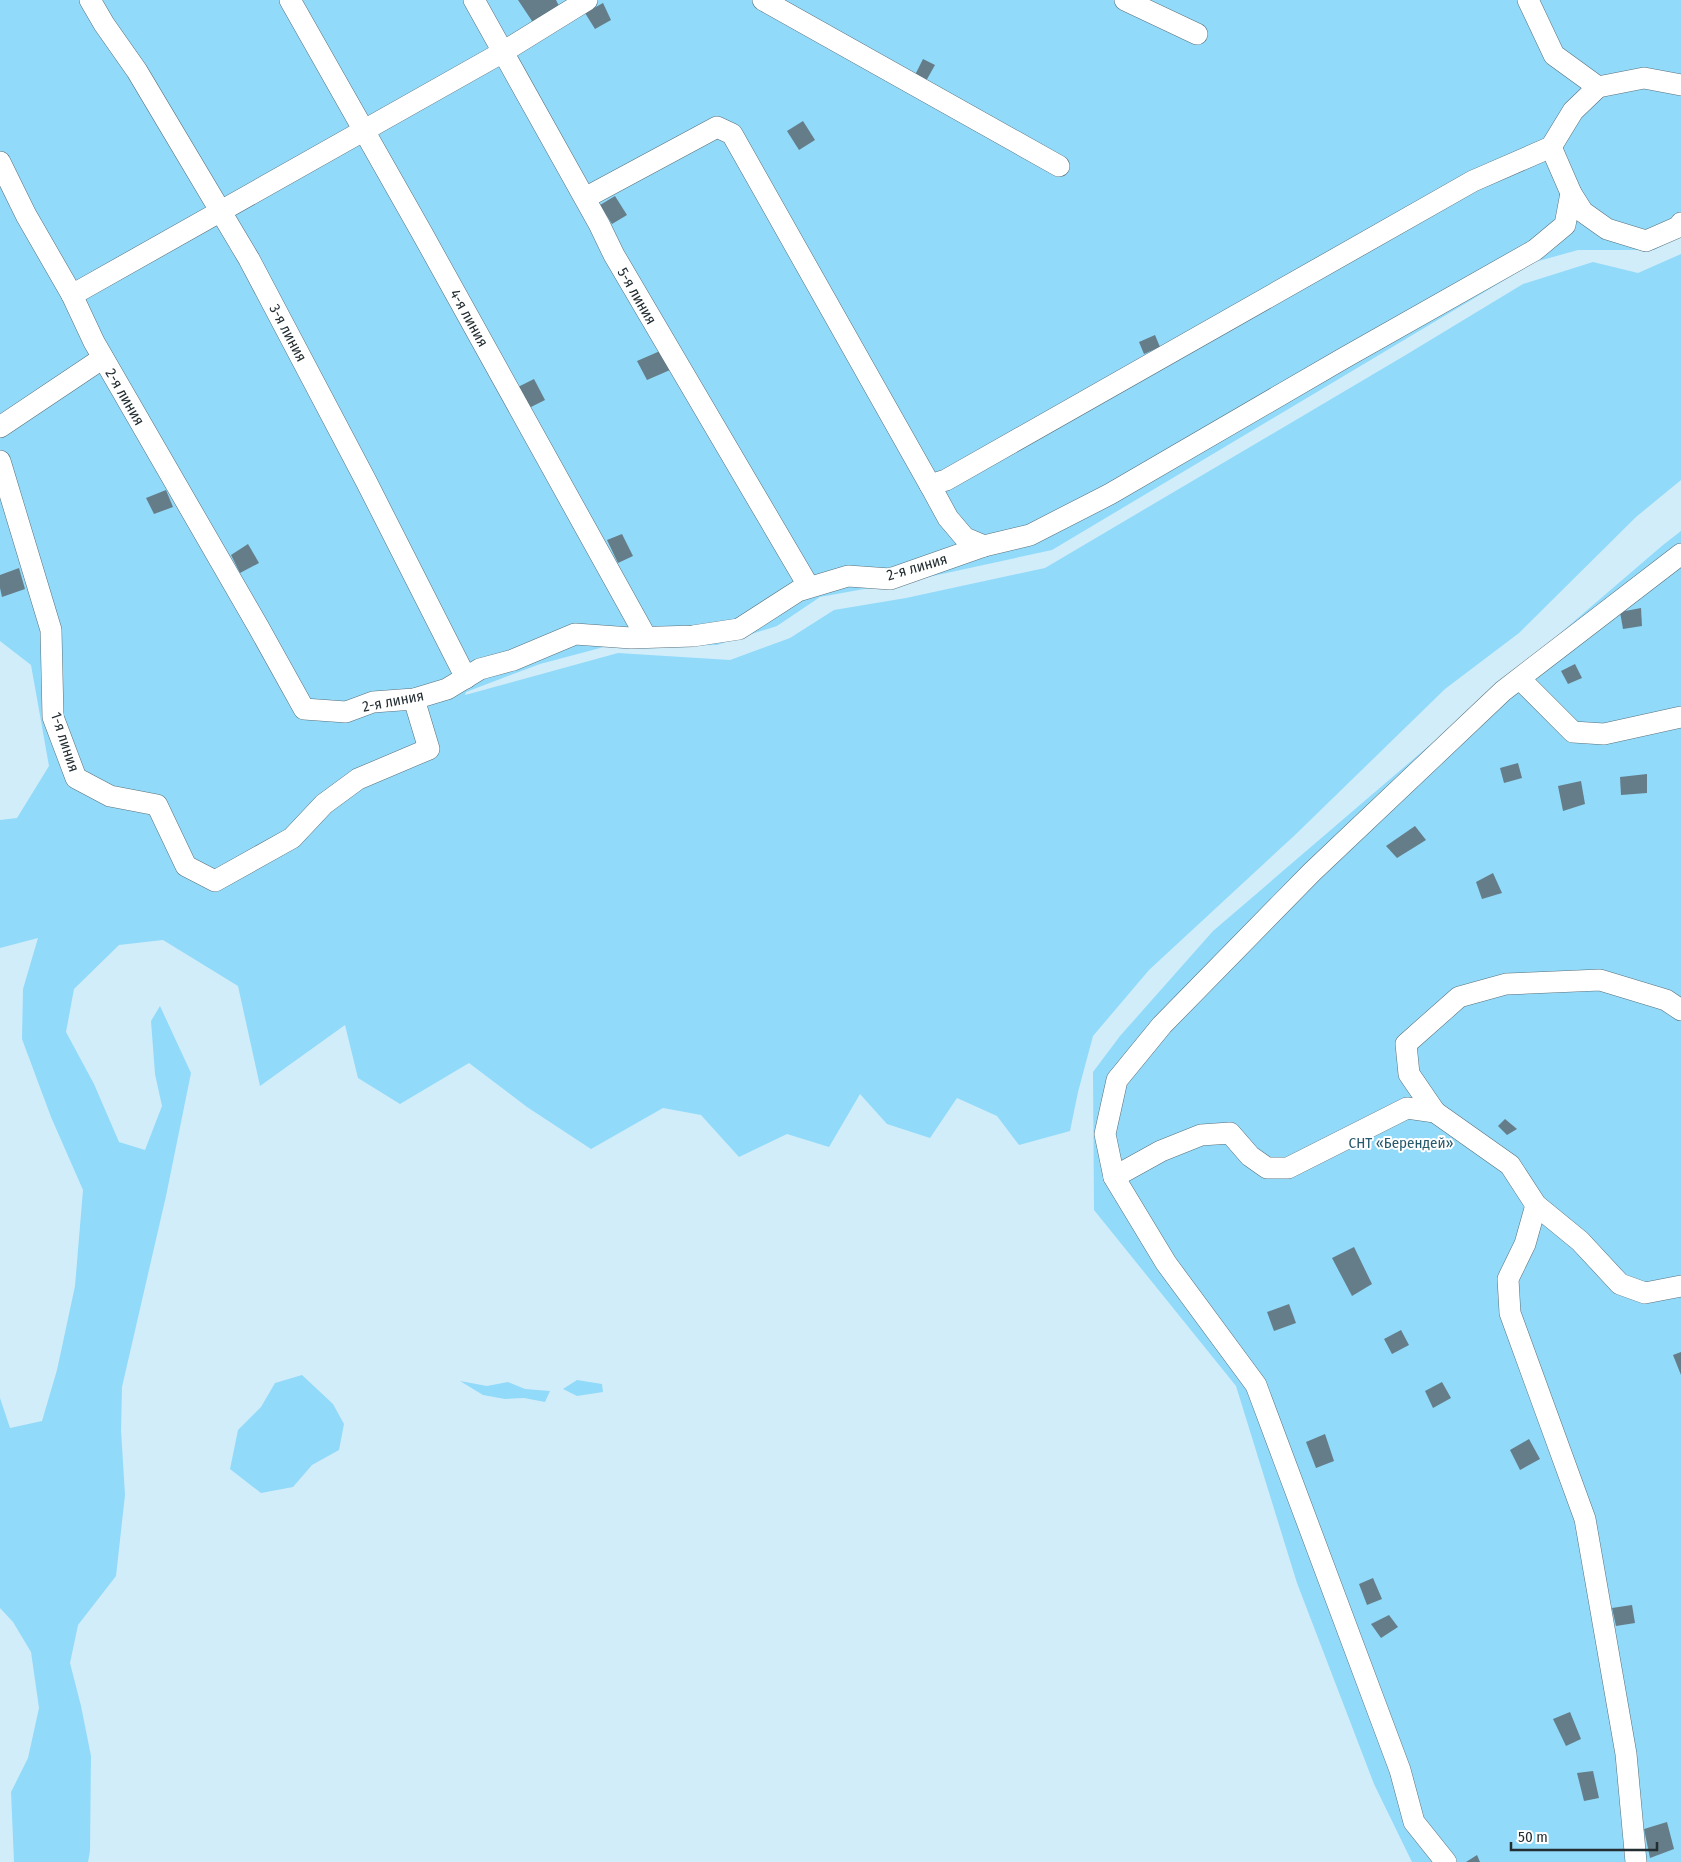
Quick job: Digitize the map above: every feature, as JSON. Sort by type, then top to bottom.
[{"type":"street","name":"3-я линия","points":[[90,0],[104,24],[138,71],[249,259],[466,678]]},
{"type":"street","name":"4-я линия","points":[[290,0],[616,580],[646,637]]},
{"type":"street","name":"5-я линия","points":[[474,0],[585,198],[618,263],[809,587]]},
{"type":"street","points":[[72,294],[504,52],[587,0]]},
{"type":"street","points":[[763,0],[1059,166]]},
{"type":"street","points":[[1125,0],[1197,34]]},
{"type":"street","points":[[1528,0],[1554,55],[1598,87]]},
{"type":"street","points":[[930,485],[946,480],[1473,181],[1551,147],[1573,111],[1598,87],[1644,78],[1681,85]]},
{"type":"street","points":[[585,198],[717,127],[732,134],[948,518],[965,538],[984,546]]},
{"type":"street","points":[[1551,147],[1571,193],[1583,212],[1607,229],[1646,241],[1678,227],[1681,223]]},
{"type":"street","name":"2-я линия","points":[[0,162],[26,215],[72,294],[94,342],[260,628],[304,709],[346,712],[373,702],[414,699],[447,689],[480,669],[514,660],[574,634],[646,637],[693,636],[739,629],[798,591],[809,587],[848,576],[890,579],[984,546],[1030,535],[1110,494],[1535,250],[1565,225],[1571,193]]},
{"type":"street","points":[[0,427],[103,358]]},
{"type":"street","name":"1-я линия","points":[[0,461],[51,630],[54,717],[76,778],[110,796],[158,805],[186,866],[215,881],[292,838],[324,804],[358,779],[429,749],[414,699]]},
{"type":"street","points":[[1446,1862],[1414,1822],[1400,1770],[1256,1386],[1166,1262],[1114,1177],[1105,1134],[1117,1080],[1156,1032],[1312,872],[1503,691],[1681,554]]},
{"type":"street","points":[[1520,679],[1573,732],[1604,734],[1681,717]]},
{"type":"street","points":[[1681,1010],[1666,1000],[1600,980],[1506,984],[1459,997],[1406,1044],[1409,1074],[1435,1112],[1510,1165],[1536,1205],[1580,1242],[1620,1284],[1645,1294],[1681,1286]]},
{"type":"street","points":[[1114,1177],[1161,1151],[1201,1135],[1230,1133],[1250,1156],[1266,1168],[1288,1168],[1407,1108],[1435,1112]]},
{"type":"street","points":[[1536,1205],[1525,1244],[1508,1279],[1510,1313],[1560,1445],[1585,1518],[1626,1754],[1636,1862]]},
{"type":"green space","points":[[0,0],[1681,0],[1681,236],[1654,250],[1578,250],[1535,262],[1052,550],[919,579],[820,597],[777,626],[717,645],[604,647],[540,664],[466,692],[465,695],[618,653],[730,660],[790,638],[834,610],[906,598],[1045,568],[1523,284],[1593,262],[1638,273],[1681,254],[1681,480],[1636,517],[1519,633],[1445,689],[1295,835],[1149,970],[1093,1036],[1070,1131],[1019,1145],[997,1116],[957,1098],[930,1138],[887,1124],[860,1094],[829,1147],[787,1134],[739,1157],[701,1115],[663,1108],[591,1149],[527,1107],[469,1063],[400,1104],[358,1078],[345,1025],[260,1086],[238,986],[163,940],[119,945],[74,989],[66,1032],[94,1084],[119,1142],[145,1150],[162,1106],[155,1074],[151,1021],[160,1006],[191,1073],[166,1196],[122,1387],[121,1430],[125,1495],[116,1576],[78,1625],[70,1663],[91,1756],[90,1851],[88,1862],[14,1862],[11,1792],[28,1758],[39,1708],[31,1652],[13,1622],[0,1608],[0,1398],[10,1428],[42,1421],[57,1370],[75,1286],[83,1190],[51,1117],[22,1039],[23,989],[38,938],[0,948],[0,820],[17,818],[49,766],[31,665],[0,641]]},
{"type":"green space","name":"СНТ «Берендей»","points":[[1681,531],[1681,1862],[1412,1862],[1374,1784],[1297,1583],[1236,1386],[1094,1210],[1093,1072],[1120,1036],[1213,931]]},
{"type":"green space","points":[[302,1375],[333,1404],[344,1424],[339,1450],[312,1465],[293,1487],[261,1493],[230,1469],[238,1430],[261,1407],[275,1383]]},
{"type":"green space","points":[[577,1380],[602,1384],[603,1392],[577,1396],[563,1389]]},
{"type":"green space","points":[[460,1381],[487,1386],[508,1382],[525,1389],[550,1391],[545,1402],[524,1398],[505,1399],[483,1395]]},
{"type":"building","points":[[518,0],[556,0],[560,8],[534,24]]},
{"type":"building","points":[[603,3],[611,20],[595,29],[585,13]]},
{"type":"building","points":[[923,59],[935,65],[926,81],[915,75]]},
{"type":"building","points":[[803,121],[815,140],[799,150],[787,131]]},
{"type":"building","points":[[615,196],[627,215],[612,224],[600,205]]},
{"type":"building","points":[[1155,335],[1160,347],[1144,354],[1139,342]]},
{"type":"building","points":[[660,351],[670,370],[647,380],[637,361]]},
{"type":"building","points":[[534,379],[545,400],[529,408],[518,387]]},
{"type":"building","points":[[166,490],[173,507],[154,514],[146,498]]},
{"type":"building","points":[[622,534],[633,556],[618,563],[607,540]]},
{"type":"building","points":[[248,544],[259,563],[240,573],[231,555]]},
{"type":"building","points":[[19,568],[25,589],[2,597],[0,575]]},
{"type":"building","points":[[1641,608],[1642,626],[1623,629],[1620,612]]},
{"type":"building","points":[[1575,664],[1582,678],[1568,684],[1561,671]]},
{"type":"building","points":[[1518,763],[1522,778],[1504,783],[1500,768]]},
{"type":"building","points":[[1647,774],[1647,793],[1621,795],[1620,777]]},
{"type":"building","points":[[1581,781],[1585,804],[1563,811],[1558,786]]},
{"type":"building","points":[[1415,826],[1426,840],[1397,858],[1386,846]]},
{"type":"building","points":[[1493,873],[1502,893],[1482,899],[1476,882]]},
{"type":"building","points":[[1505,1119],[1517,1129],[1507,1135],[1498,1126]]},
{"type":"building","points":[[1354,1247],[1372,1284],[1352,1296],[1332,1258]]},
{"type":"building","points":[[1289,1304],[1296,1323],[1274,1331],[1267,1312]]},
{"type":"building","points":[[1401,1330],[1409,1345],[1392,1354],[1384,1339]]},
{"type":"building","points":[[1681,1352],[1681,1375],[1673,1355]]},
{"type":"building","points":[[1442,1382],[1451,1398],[1433,1408],[1425,1391]]},
{"type":"building","points":[[1325,1434],[1334,1461],[1316,1468],[1306,1442]]},
{"type":"building","points":[[1529,1439],[1540,1459],[1520,1470],[1510,1450]]},
{"type":"building","points":[[1373,1578],[1382,1599],[1367,1605],[1359,1584]]},
{"type":"building","points":[[1632,1605],[1635,1623],[1616,1626],[1612,1608]]},
{"type":"building","points":[[1389,1615],[1398,1627],[1381,1638],[1371,1624]]},
{"type":"building","points":[[1570,1712],[1581,1739],[1566,1746],[1553,1719]]},
{"type":"building","points":[[1593,1771],[1599,1798],[1584,1801],[1577,1773]]},
{"type":"building","points":[[1667,1822],[1674,1849],[1650,1858],[1644,1829]]},
{"type":"building","points":[[1477,1855],[1480,1862],[1466,1862]]}]
